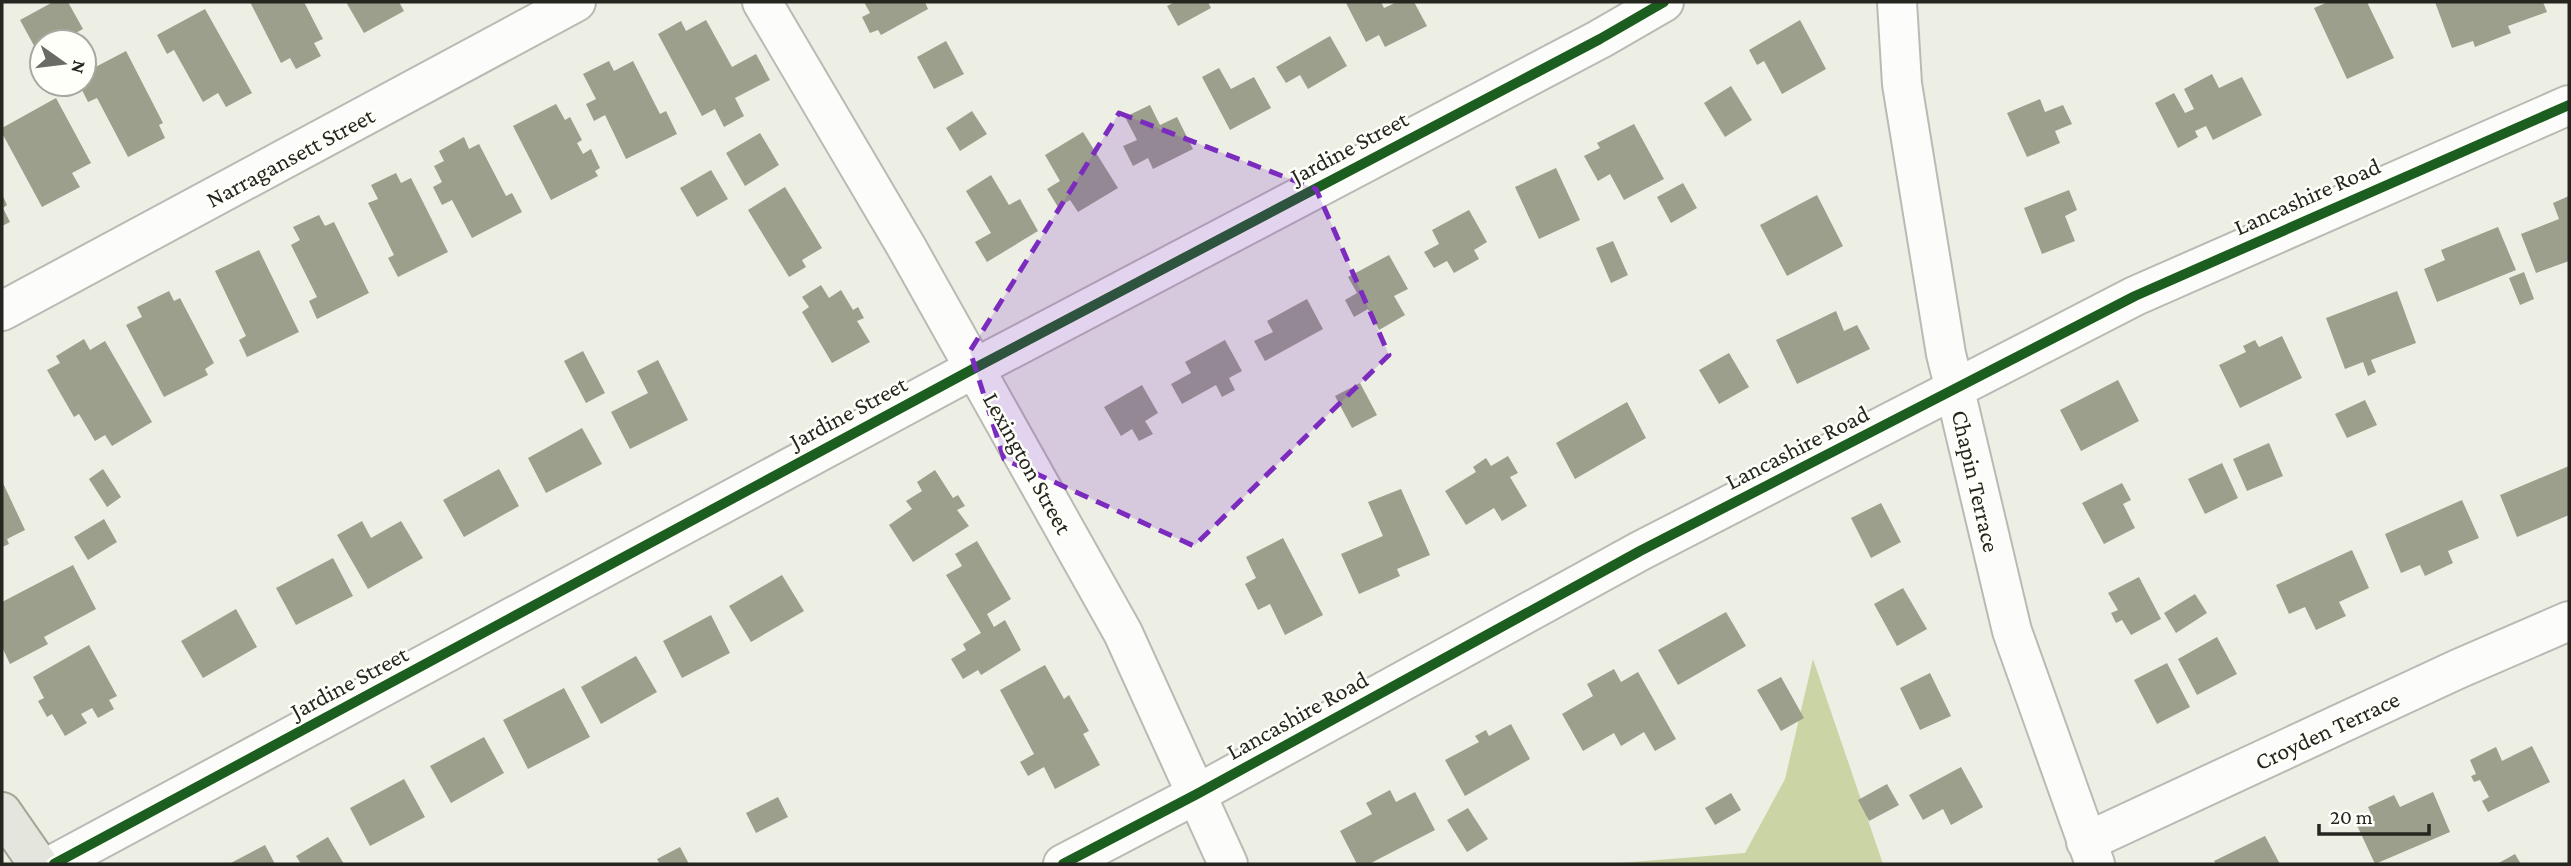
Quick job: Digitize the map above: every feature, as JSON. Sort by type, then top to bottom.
[{"type":"main road","points":[[2,812],[38,864]]},
{"type":"street","name":"Narragansett Street","points":[[2,311],[576,2]]},
{"type":"street","name":"Lexington Street","points":[[762,2],[908,248],[1124,632],[1228,864]]},
{"type":"street","name":"Jardine Street","points":[[54,864],[975,368],[1600,39],[1664,2]]},
{"type":"street","name":"Chapin Terrace","points":[[1897,2],[1902,83],[1955,390],[2012,631],[2090,853]]},
{"type":"street","name":"Lancashire Road","points":[[1063,864],[1197,794],[1640,551],[2135,296],[2569,105]]},
{"type":"street","name":"Croyden Terrace","points":[[2090,853],[2458,669],[2569,621]]},
{"type":"highlighted area","points":[[1119,113],[1316,189],[1389,355],[1194,546],[1004,459],[970,351]]},
{"type":"green space","points":[[1813,659],[1883,864],[1607,864],[1745,853],[1785,779]]},
{"type":"building","points":[[53,2],[68,2],[82,28],[28,28],[28,35],[20,20]]},
{"type":"building","points":[[250,2],[304,2],[323,39],[314,43],[321,56],[296,69],[290,58],[281,63]]},
{"type":"building","points":[[346,2],[399,2],[404,11],[364,33]]},
{"type":"building","points":[[864,2],[925,2],[928,9],[881,35],[878,30],[870,33],[862,17],[870,13]]},
{"type":"building","points":[[1175,2],[1208,2],[1211,8],[1178,26],[1167,6]]},
{"type":"building","points":[[1381,2],[1384,8],[1397,2],[1414,2],[1427,26],[1385,47],[1379,35],[1366,42],[1346,3]]},
{"type":"building","points":[[2328,2],[2367,2],[2394,58],[2347,79],[2314,8]]},
{"type":"building","points":[[2435,2],[2543,2],[2547,12],[2508,26],[2511,33],[2475,47],[2473,41],[2452,48]]},
{"type":"building","points":[[205,9],[252,93],[226,107],[218,93],[203,102],[174,50],[167,54],[157,35]]},
{"type":"building","points":[[706,20],[732,67],[756,54],[770,80],[735,98],[744,116],[724,127],[715,109],[702,116],[658,34],[681,21],[686,31]]},
{"type":"building","points":[[1800,20],[1826,69],[1782,94],[1764,61],[1757,65],[1749,50]]},
{"type":"building","points":[[1330,36],[1347,66],[1308,89],[1300,75],[1286,83],[1276,67]]},
{"type":"building","points":[[946,41],[964,74],[934,89],[917,57]]},
{"type":"building","points":[[126,51],[163,123],[159,125],[165,138],[128,157],[97,98],[98,66]]},
{"type":"building","points":[[609,61],[614,71],[633,61],[660,114],[666,111],[677,134],[626,159],[605,115],[594,121],[586,104],[596,99],[583,74]]},
{"type":"building","points":[[1219,68],[1231,89],[1254,77],[1271,108],[1230,130],[1202,77]]},
{"type":"building","points":[[2212,74],[2219,88],[2242,77],[2262,115],[2213,140],[2206,126],[2195,131],[2198,137],[2178,148],[2155,103],[2174,93],[2185,113],[2194,109],[2184,89]]},
{"type":"building","points":[[1731,86],[1752,120],[1725,137],[1704,103]]},
{"type":"building","points":[[56,98],[91,163],[72,173],[80,187],[42,207],[2,133],[2,128]]},
{"type":"building","points":[[2040,99],[2045,112],[2063,105],[2072,124],[2055,131],[2060,143],[2027,157],[2007,113]]},
{"type":"building","points":[[556,104],[565,120],[570,117],[582,140],[577,143],[583,154],[591,149],[600,168],[595,171],[598,176],[551,200],[513,126]]},
{"type":"building","points":[[1150,105],[1160,125],[1177,117],[1193,149],[1153,169],[1148,158],[1133,166],[1123,146],[1137,140],[1125,117]]},
{"type":"building","points":[[972,111],[987,134],[960,151],[946,128]]},
{"type":"building","points":[[1634,124],[1664,179],[1624,200],[1610,174],[1598,181],[1584,156],[1600,148],[1597,143]]},
{"type":"building","points":[[1083,132],[1118,188],[1078,212],[1070,200],[1058,207],[1047,189],[1060,181],[1045,155]]},
{"type":"building","points":[[760,133],[779,165],[745,186],[726,153]]},
{"type":"building","points":[[464,137],[469,149],[479,144],[506,196],[512,193],[522,212],[472,238],[452,200],[442,205],[433,187],[442,182],[434,166],[444,161],[439,151]]},
{"type":"building","points":[[1556,168],[1580,220],[1539,239],[1515,187]]},
{"type":"building","points":[[711,170],[728,199],[697,217],[680,188]]},
{"type":"building","points":[[396,173],[401,183],[411,178],[448,252],[398,277],[388,258],[394,255],[368,203],[378,199],[371,185]]},
{"type":"building","points":[[991,175],[1009,205],[1020,199],[1038,231],[987,262],[975,242],[991,233],[966,191]]},
{"type":"building","points":[[1683,183],[1697,208],[1671,223],[1657,197]]},
{"type":"building","points":[[785,187],[822,248],[802,260],[806,267],[789,277],[748,210]]},
{"type":"building","points":[[2069,190],[2077,210],[2065,216],[2075,241],[2042,254],[2024,208]]},
{"type":"building","points":[[2,194],[7,205],[3,208],[10,222],[2,226]]},
{"type":"building","points":[[1817,195],[1843,246],[1787,276],[1760,225]]},
{"type":"building","points":[[2569,196],[2569,261],[2536,273],[2521,234],[2559,219],[2553,203]]},
{"type":"building","points":[[1469,210],[1487,242],[1474,250],[1479,259],[1454,273],[1447,261],[1434,268],[1424,252],[1439,244],[1432,230]]},
{"type":"building","points":[[319,215],[325,226],[334,222],[369,293],[317,319],[309,301],[317,297],[291,245],[300,240],[293,227]]},
{"type":"building","points":[[2498,227],[2516,270],[2437,302],[2424,269],[2445,260],[2441,250]]},
{"type":"building","points":[[1613,241],[1628,275],[1611,283],[1596,248]]},
{"type":"building","points":[[259,250],[299,332],[247,357],[239,340],[246,336],[215,271]]},
{"type":"building","points":[[1389,255],[1408,289],[1394,296],[1405,315],[1379,330],[1368,309],[1354,317],[1345,300],[1357,293],[1348,277]]},
{"type":"building","points":[[2524,272],[2534,299],[2520,305],[2509,278]]},
{"type":"building","points":[[821,285],[829,298],[841,290],[853,310],[858,307],[864,318],[857,321],[870,342],[832,363],[802,312],[809,307],[802,297]]},
{"type":"building","points":[[169,291],[174,301],[180,298],[214,363],[205,369],[208,375],[164,397],[126,325],[142,317],[137,307]]},
{"type":"building","points":[[2397,291],[2416,343],[2371,360],[2376,372],[2368,376],[2363,362],[2345,369],[2326,318]]},
{"type":"building","points":[[1307,299],[1323,329],[1265,361],[1254,341],[1273,332],[1267,321]]},
{"type":"building","points":[[1836,311],[1844,331],[1857,325],[1870,349],[1797,384],[1776,340]]},
{"type":"building","points":[[2282,336],[2302,378],[2240,408],[2219,365],[2246,352],[2243,346],[2255,340],[2259,347]]},
{"type":"building","points":[[84,339],[90,350],[105,341],[152,422],[112,446],[105,435],[95,441],[79,414],[74,417],[47,370],[60,363],[56,356]]},
{"type":"building","points":[[1225,340],[1242,371],[1229,378],[1235,390],[1222,397],[1216,385],[1182,404],[1171,384],[1191,373],[1185,362]]},
{"type":"building","points":[[583,351],[605,393],[586,403],[564,361]]},
{"type":"building","points":[[1729,353],[1749,387],[1719,404],[1699,370]]},
{"type":"building","points":[[658,360],[688,420],[630,449],[611,412],[648,393],[637,371]]},
{"type":"building","points":[[2118,380],[2139,421],[2081,451],[2060,410]]},
{"type":"building","points":[[1360,383],[1377,415],[1352,428],[1335,396]]},
{"type":"building","points":[[1142,385],[1158,413],[1145,421],[1153,434],[1139,441],[1132,429],[1121,436],[1104,407]]},
{"type":"building","points":[[2365,400],[2377,425],[2347,438],[2335,414]]},
{"type":"building","points":[[1627,402],[1646,438],[1575,479],[1556,443]]},
{"type":"building","points":[[582,428],[602,464],[546,493],[528,458]]},
{"type":"building","points":[[2269,443],[2283,476],[2247,491],[2233,459]]},
{"type":"building","points":[[1508,456],[1518,473],[1510,477],[1527,506],[1502,521],[1494,508],[1466,525],[1445,491],[1476,472],[1473,467],[1486,458],[1491,466]]},
{"type":"building","points":[[2222,463],[2238,498],[2205,514],[2188,479]]},
{"type":"building","points":[[2569,466],[2569,515],[2517,537],[2500,495]]},
{"type":"building","points":[[103,469],[121,497],[107,507],[89,479]]},
{"type":"building","points":[[499,469],[519,506],[464,537],[443,500]]},
{"type":"building","points":[[935,470],[953,498],[958,495],[965,506],[957,510],[969,526],[913,562],[889,525],[912,509],[906,501],[922,491],[917,482]]},
{"type":"building","points":[[2,481],[25,530],[7,539],[9,544],[2,547]]},
{"type":"building","points":[[2122,483],[2131,500],[2123,504],[2135,528],[2104,544],[2082,503]]},
{"type":"building","points":[[1401,489],[1430,555],[1397,569],[1400,576],[1359,594],[1341,554],[1383,536],[1368,502]]},
{"type":"building","points":[[2462,500],[2479,538],[2448,551],[2453,563],[2425,576],[2420,565],[2401,573],[2385,534]]},
{"type":"building","points":[[1881,503],[1901,542],[1871,558],[1851,518]]},
{"type":"building","points":[[104,519],[117,542],[88,560],[74,537]]},
{"type":"building","points":[[362,521],[371,538],[401,521],[423,558],[368,589],[337,535]]},
{"type":"building","points":[[1283,538],[1323,615],[1285,635],[1270,604],[1258,610],[1245,584],[1256,578],[1246,557]]},
{"type":"building","points":[[977,541],[1011,599],[987,614],[994,627],[1005,620],[1021,650],[981,675],[978,670],[963,679],[951,659],[966,650],[963,644],[981,633],[946,575],[962,566],[955,554]]},
{"type":"building","points":[[2352,550],[2369,588],[2339,602],[2346,616],[2316,630],[2305,607],[2289,614],[2276,585]]},
{"type":"building","points":[[333,558],[353,596],[296,625],[276,588]]},
{"type":"building","points":[[73,565],[96,609],[44,637],[48,644],[10,664],[2,647],[2,602]]},
{"type":"building","points":[[782,575],[804,611],[751,642],[729,606]]},
{"type":"building","points":[[2139,577],[2161,619],[2131,635],[2122,620],[2116,623],[2111,613],[2118,610],[2108,593]]},
{"type":"building","points":[[1903,588],[1927,629],[1897,646],[1874,604]]},
{"type":"building","points":[[2195,594],[2207,613],[2176,633],[2164,613]]},
{"type":"building","points":[[236,609],[257,647],[203,678],[181,641]]},
{"type":"building","points":[[1726,612],[1746,646],[1678,685],[1658,650]]},
{"type":"building","points":[[711,615],[730,653],[682,678],[663,641]]},
{"type":"building","points":[[2217,637],[2237,674],[2197,695],[2178,659]]},
{"type":"building","points":[[89,645],[117,696],[109,700],[114,709],[98,718],[92,708],[81,714],[87,723],[65,736],[52,714],[47,717],[38,701],[44,698],[33,677]]},
{"type":"building","points":[[636,656],[657,692],[601,724],[581,687]]},
{"type":"building","points":[[2167,663],[2190,707],[2157,724],[2134,680]]},
{"type":"building","points":[[1045,665],[1064,699],[1069,695],[1089,731],[1083,734],[1100,765],[1055,789],[1044,767],[1028,776],[1020,762],[1034,754],[1000,690]]},
{"type":"building","points":[[1614,669],[1621,682],[1638,672],[1676,739],[1655,751],[1644,732],[1621,746],[1614,733],[1583,751],[1562,714],[1593,696],[1587,684]]},
{"type":"building","points":[[1930,673],[1951,716],[1920,730],[1900,688]]},
{"type":"building","points":[[1781,677],[1804,718],[1781,731],[1757,690]]},
{"type":"building","points":[[564,688],[590,737],[528,769],[503,720]]},
{"type":"building","points":[[1511,724],[1530,759],[1465,796],[1445,760],[1479,742],[1475,736],[1486,730],[1489,736]]},
{"type":"building","points":[[484,737],[504,773],[451,803],[430,766]]},
{"type":"building","points":[[2532,746],[2550,782],[2488,812],[2482,801],[2489,797],[2480,780],[2474,782],[2471,776],[2476,774],[2470,760],[2496,747],[2502,761]]},
{"type":"building","points":[[1961,767],[1983,807],[1951,825],[1943,809],[1923,820],[1909,795]]},
{"type":"building","points":[[404,779],[425,817],[370,846],[350,808]]},
{"type":"building","points":[[1887,784],[1899,805],[1869,821],[1858,800]]},
{"type":"building","points":[[1390,790],[1396,802],[1415,792],[1435,830],[1369,864],[1357,864],[1340,831],[1372,814],[1366,803]]},
{"type":"building","points":[[2433,792],[2450,832],[2375,864],[2355,821],[2371,814],[2368,807],[2394,795],[2400,807]]},
{"type":"building","points":[[1731,793],[1741,810],[1715,825],[1705,808]]},
{"type":"building","points":[[778,797],[788,817],[756,833],[746,813]]},
{"type":"building","points":[[1468,808],[1488,839],[1467,852],[1447,820]]},
{"type":"building","points":[[2265,836],[2280,864],[2216,864],[2214,861]]},
{"type":"building","points":[[328,837],[344,864],[301,864],[296,856]]},
{"type":"building","points":[[265,845],[275,864],[229,864]]},
{"type":"building","points":[[680,847],[689,864],[660,864],[657,859]]},
{"type":"building","points":[[2515,854],[2521,864],[2497,864]]},
{"type":"cycle path","points":[[54,864],[975,368],[1600,39],[1664,2]]},
{"type":"cycle path","points":[[1063,864],[1197,794],[1640,551],[2135,296],[2569,105]]}]
